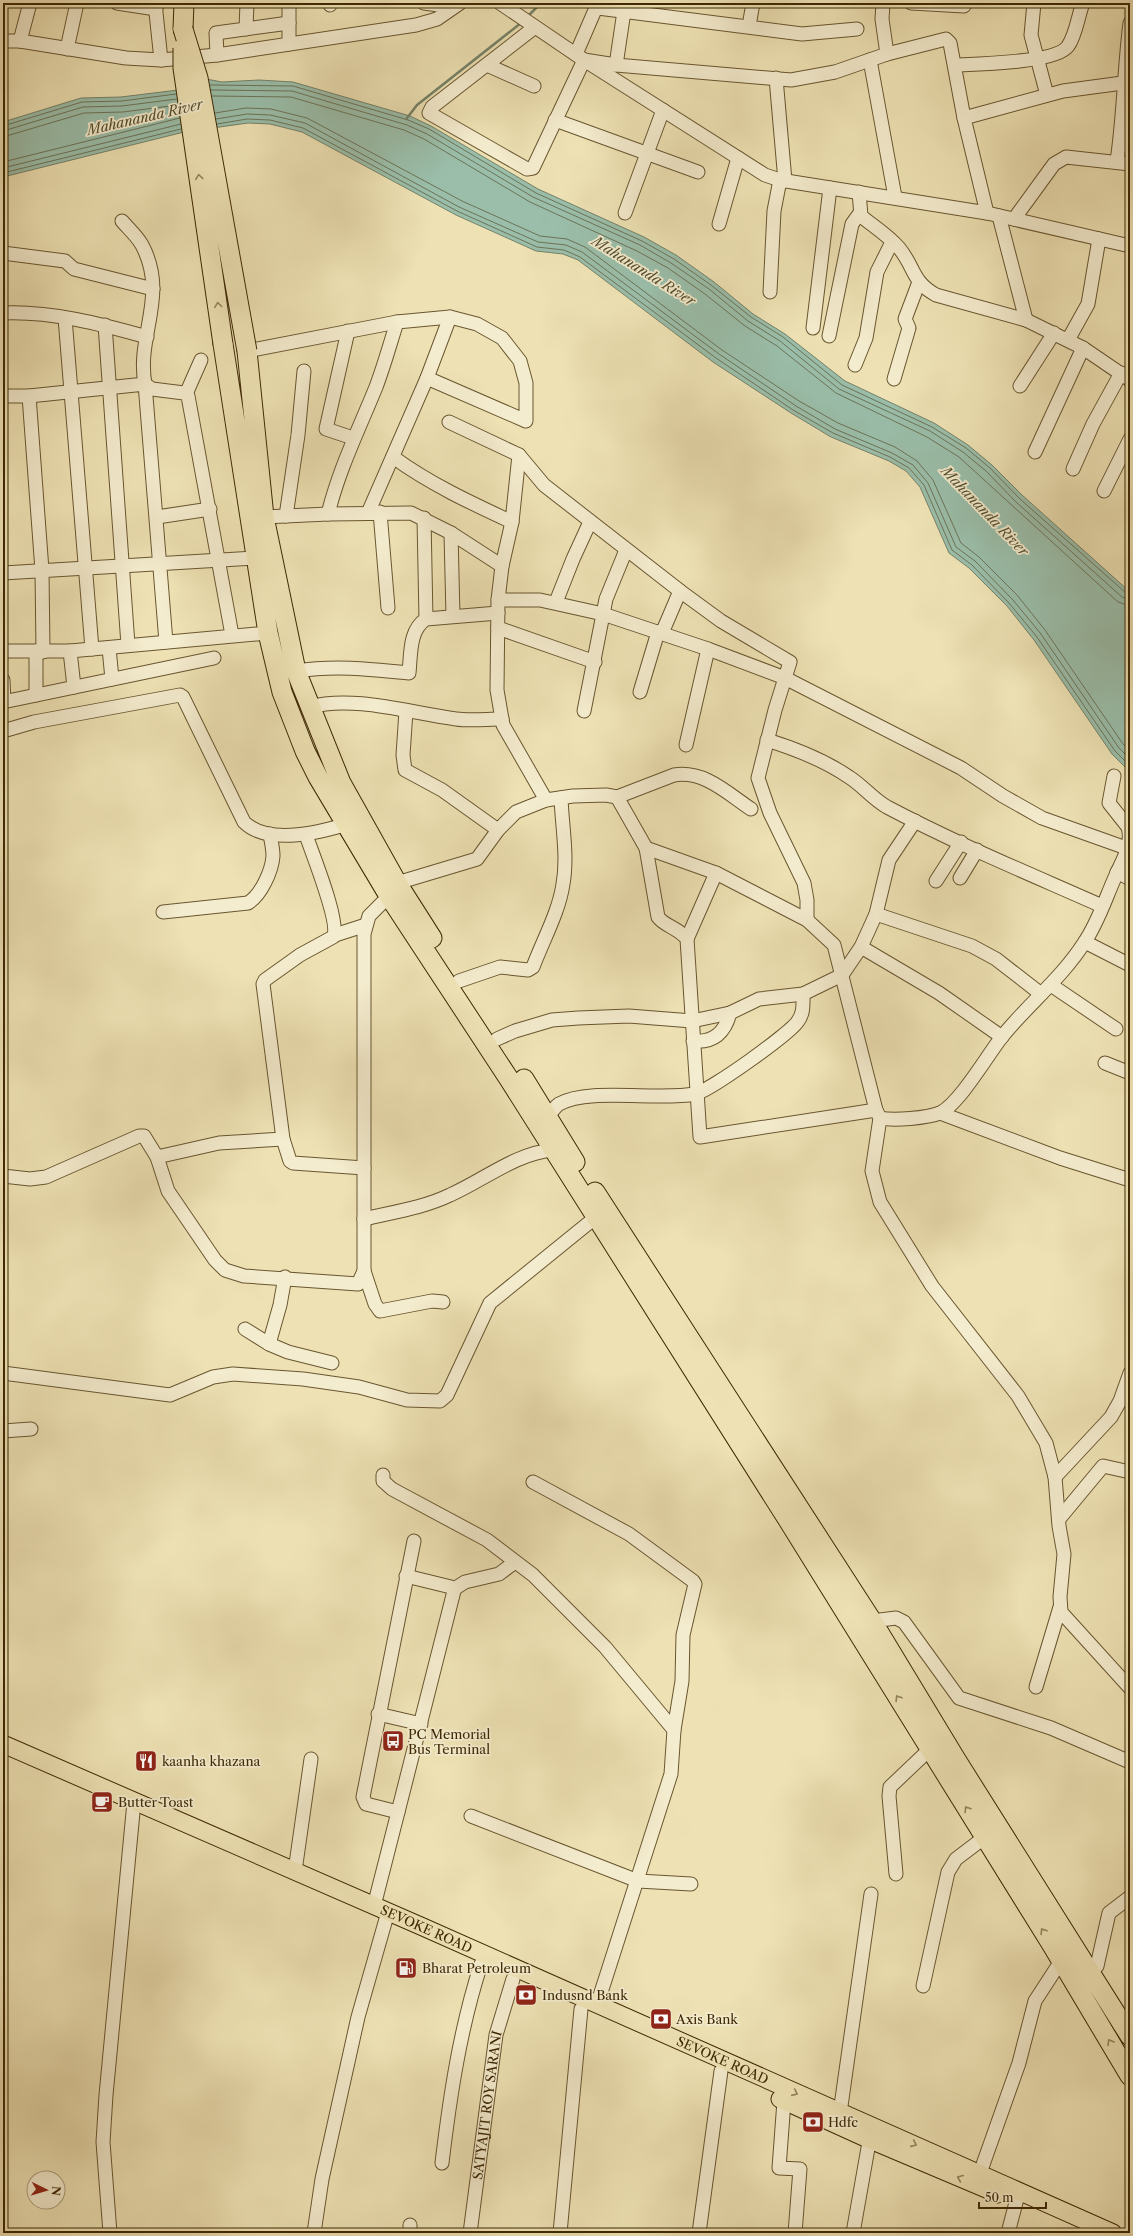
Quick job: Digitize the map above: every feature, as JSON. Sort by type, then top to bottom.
[{"type":"highway","points":[[184,3],[183,68],[255,558],[268,633],[282,692],[300,738],[318,777],[344,825],[393,889],[459,981],[497,1039],[544,1122],[553,1150],[788,1520],[985,1837],[1130,2076]]},
{"type":"highway","points":[[183,29],[198,78],[247,351],[264,517],[296,671],[309,707],[341,783],[393,889],[544,1122],[576,1163],[727,1393],[872,1620],[955,1758],[1130,2036]]},
{"type":"main road","name":"SEVOKE ROAD","points":[[3,1744],[134,1807],[382,1913],[513,1979],[589,2007]]},
{"type":"main road","name":"SEVOKE ROAD","points":[[3,1755],[295,1872],[643,2031],[840,2113],[871,2133],[1017,2196],[1113,2233]]},
{"type":"main road","name":"SEVOKE ROAD","points":[[643,2031],[784,2101],[980,2174],[1017,2196],[1086,2233]]},
{"type":"street","points":[[20,41],[30,3]]},
{"type":"street","points":[[67,49],[77,3]]},
{"type":"street","points":[[117,3],[156,6],[162,60]]},
{"type":"street","points":[[246,29],[247,3]]},
{"type":"street","points":[[289,3],[289,44]]},
{"type":"street","points":[[424,3],[451,5]]},
{"type":"street","points":[[500,3],[580,57],[765,175],[783,180],[895,197],[1014,219],[1130,246]]},
{"type":"street","points":[[749,26],[753,3]]},
{"type":"street","points":[[884,3],[882,19],[887,54]]},
{"type":"street","points":[[911,3],[964,6]]},
{"type":"street","points":[[1034,3],[1031,35],[1047,95]]},
{"type":"street","points":[[955,66],[1018,62],[1058,54],[1067,48],[1083,3]]},
{"type":"street","points":[[3,41],[20,41],[131,58],[162,60],[217,55],[426,22],[437,19],[451,5]]},
{"type":"street","points":[[534,26],[432,107],[430,114],[526,169],[532,168],[555,120],[580,57],[595,9],[628,7],[806,34],[857,29]]},
{"type":"street","points":[[616,65],[622,24],[628,7]]},
{"type":"street","points":[[217,55],[216,34],[289,23]]},
{"type":"street","points":[[1116,161],[1127,82],[1130,23]]},
{"type":"street","points":[[580,57],[616,65],[791,80],[812,77],[887,54],[946,39],[950,43],[964,118],[1026,320]]},
{"type":"street","points":[[870,60],[895,197]]},
{"type":"street","points":[[486,65],[534,86]]},
{"type":"street","points":[[770,292],[774,211],[783,180],[776,78]]},
{"type":"street","points":[[964,118],[1047,95],[1127,82]]},
{"type":"street","points":[[625,213],[663,110]]},
{"type":"street","points":[[555,120],[698,172]]},
{"type":"street","points":[[1014,219],[1054,164],[1066,157],[1116,161],[1130,164]]},
{"type":"street","points":[[719,224],[738,158]]},
{"type":"street","points":[[813,328],[830,188]]},
{"type":"street","points":[[829,336],[852,224],[860,213],[859,192]]},
{"type":"street","points":[[860,213],[901,251],[919,282],[936,295],[1026,320],[1083,348],[1125,376],[1093,424],[1073,469]]},
{"type":"street","points":[[122,221],[142,245],[153,278],[154,303],[147,337],[143,370],[157,516],[166,642]]},
{"type":"street","points":[[1068,340],[1088,304],[1099,239]]},
{"type":"street","points":[[855,365],[866,338],[877,272],[892,242]]},
{"type":"street","points":[[3,253],[65,260],[74,269],[153,289]]},
{"type":"street","points":[[894,379],[909,328],[905,319],[919,282]]},
{"type":"street","points":[[3,313],[65,318],[105,325],[147,337]]},
{"type":"street","points":[[247,351],[397,322],[450,317],[476,324],[502,338],[520,361],[526,383],[526,421],[427,378]]},
{"type":"street","points":[[388,608],[374,513],[394,457],[427,378],[450,317]]},
{"type":"street","points":[[65,318],[87,569],[92,649]]},
{"type":"street","points":[[328,514],[335,488],[353,438],[376,385],[397,322]]},
{"type":"street","points":[[105,325],[128,645]]},
{"type":"street","points":[[348,331],[326,429],[353,438]]},
{"type":"street","points":[[1020,386],[1054,333]]},
{"type":"street","points":[[1035,452],[1083,348]]},
{"type":"street","points":[[201,360],[186,394],[220,559],[232,635]]},
{"type":"street","points":[[286,516],[298,436],[304,371]]},
{"type":"street","points":[[3,396],[29,396],[145,384],[152,389],[186,394]]},
{"type":"street","points":[[29,396],[42,570],[36,695]]},
{"type":"street","points":[[449,422],[519,454],[544,485],[626,550],[721,621],[790,662],[758,773],[759,782],[770,813],[804,883],[807,900],[807,920]]},
{"type":"street","points":[[1104,491],[1130,439]]},
{"type":"street","points":[[519,454],[512,522],[502,566],[498,607],[498,690],[503,725],[546,800]]},
{"type":"street","points":[[394,457],[442,489],[512,522]]},
{"type":"street","points":[[157,516],[210,509]]},
{"type":"street","points":[[264,517],[328,514],[411,513],[424,518],[451,533],[502,566]]},
{"type":"street","points":[[424,518],[426,619]]},
{"type":"street","points":[[556,602],[590,522]]},
{"type":"street","points":[[451,533],[453,616]]},
{"type":"street","points":[[584,710],[595,662],[603,614],[609,592],[626,550]]},
{"type":"street","points":[[3,572],[87,569],[220,559],[255,558]]},
{"type":"street","points":[[640,692],[660,633],[680,591]]},
{"type":"street","points":[[296,671],[321,667],[351,667],[409,673],[413,635],[418,624],[426,619],[453,616],[540,600],[556,602],[603,614],[708,649],[785,678],[961,768],[1003,796],[1042,818],[1129,849]]},
{"type":"street","points":[[498,628],[595,662]]},
{"type":"street","points":[[3,651],[70,651],[232,635],[268,633]]},
{"type":"street","points":[[109,648],[112,679]]},
{"type":"street","points":[[686,745],[708,649]]},
{"type":"street","points":[[70,651],[74,687]]},
{"type":"street","points":[[3,680],[3,702],[214,658]]},
{"type":"street","points":[[3,731],[34,722],[182,696],[244,822],[256,831],[270,834],[306,835],[344,825]]},
{"type":"street","points":[[309,707],[340,703],[458,719],[502,719]]},
{"type":"street","points":[[406,711],[403,755],[405,770],[442,790],[498,830]]},
{"type":"street","points":[[767,740],[814,756],[834,767],[851,778],[878,802],[915,822],[961,842],[1007,866],[1102,906]]},
{"type":"street","points":[[443,1302],[432,1301],[380,1311],[375,1304],[364,1271],[366,924],[370,916],[393,889],[477,859],[498,830],[516,812],[546,800],[606,794],[617,797],[674,775],[682,774],[703,777],[751,809]]},
{"type":"street","points":[[716,873],[687,939],[699,1135],[703,1138],[878,1114],[893,1121],[940,1113],[954,1102],[1002,1037],[1051,985],[1085,942],[1129,849],[1130,831],[1109,803],[1114,776]]},
{"type":"street","points":[[617,797],[646,848],[658,917],[662,921],[683,933],[687,939]]},
{"type":"street","points":[[459,981],[500,967],[528,970],[533,967],[560,897],[563,883],[565,868],[561,798]]},
{"type":"street","points":[[497,1039],[515,1031],[552,1020],[572,1018],[606,1016],[692,1021],[730,1013],[759,999],[803,994],[842,975],[861,947],[876,914],[889,860],[915,822]]},
{"type":"street","points":[[163,912],[248,903],[254,900],[258,895],[272,863],[270,834]]},
{"type":"street","points":[[306,835],[330,904],[336,929],[334,935]]},
{"type":"street","points":[[936,881],[961,842]]},
{"type":"street","points":[[646,848],[716,873],[807,920],[834,945],[878,1114],[872,1171],[880,1202],[932,1286],[987,1354],[1034,1420],[1046,1443],[1055,1477],[1064,1554],[1060,1607],[1036,1687]]},
{"type":"street","points":[[960,878],[977,850]]},
{"type":"street","points":[[1117,872],[1130,879]]},
{"type":"street","points":[[876,914],[972,946],[996,959],[1041,994]]},
{"type":"street","points":[[364,1168],[293,1163],[290,1161],[283,1139],[263,984],[265,980],[300,955],[334,935],[366,924]]},
{"type":"street","points":[[1085,942],[1130,965]]},
{"type":"street","points":[[861,947],[939,993],[1002,1037]]},
{"type":"street","points":[[1051,985],[1116,1029]]},
{"type":"street","points":[[544,1122],[558,1105],[581,1097],[653,1097],[696,1094],[723,1078],[792,1030],[801,1015],[803,994]]},
{"type":"street","points":[[693,1041],[705,1042],[719,1033],[726,1026],[730,1013]]},
{"type":"street","points":[[1105,1063],[1130,1073]]},
{"type":"street","points":[[940,1113],[1060,1158],[1130,1180]]},
{"type":"street","points":[[3,1176],[30,1179],[46,1177],[140,1136],[146,1138],[157,1157],[168,1191],[214,1260],[225,1270],[244,1276],[285,1277],[357,1284],[364,1271]]},
{"type":"street","points":[[157,1157],[219,1143],[283,1139]]},
{"type":"street","points":[[364,1219],[431,1203],[450,1195],[536,1151],[553,1150]]},
{"type":"street","points":[[3,1373],[167,1395],[175,1394],[217,1375],[241,1375],[303,1379],[359,1388],[407,1400],[440,1401],[447,1395],[490,1303],[596,1217]]},
{"type":"street","points":[[269,1344],[280,1305],[285,1277]]},
{"type":"street","points":[[245,1329],[269,1344],[288,1352],[332,1363]]},
{"type":"street","points":[[1055,1477],[1117,1407],[1130,1373]]},
{"type":"street","points":[[3,1431],[31,1429]]},
{"type":"street","points":[[1059,1519],[1104,1466],[1130,1472]]},
{"type":"street","points":[[383,1475],[383,1481],[392,1489],[486,1540],[533,1576],[605,1647],[674,1730]]},
{"type":"street","points":[[533,1482],[629,1534],[694,1582],[683,1635],[682,1681],[674,1730],[671,1774],[638,1881],[589,2007],[560,2233]]},
{"type":"street","points":[[398,1812],[366,1804],[363,1800],[378,1714],[414,1542]]},
{"type":"street","points":[[314,2233],[322,2179],[382,1913],[398,1812],[454,1589],[465,1582],[499,1574],[515,1562]]},
{"type":"street","points":[[406,1576],[454,1589]]},
{"type":"street","points":[[1060,1607],[1065,1616],[1086,1637],[1130,1688]]},
{"type":"street","points":[[872,1620],[896,1618],[904,1622],[958,1698],[1051,1728],[1130,1762]]},
{"type":"street","points":[[378,1714],[421,1724]]},
{"type":"street","points":[[896,1874],[889,1791],[892,1782],[930,1748]]},
{"type":"street","points":[[295,1872],[311,1759]]},
{"type":"street","points":[[110,2233],[104,2142],[106,2095],[134,1807]]},
{"type":"street","points":[[471,1816],[638,1881],[692,1884]]},
{"type":"street","points":[[924,1986],[948,1872],[956,1859],[985,1837]]},
{"type":"street","points":[[840,2113],[871,1894]]},
{"type":"street","points":[[1090,1974],[1097,1966],[1109,1913],[1130,1896]]},
{"type":"street","points":[[980,2174],[1020,2063],[1035,2001],[1061,1961]]},
{"type":"street","points":[[442,2163],[451,2091],[473,1989],[481,1964]]},
{"type":"street","name":"SATYAJIT ROY SARANI","points":[[470,2233],[496,2034],[513,1979]]},
{"type":"street","points":[[698,2233],[721,2071]]},
{"type":"street","points":[[784,2101],[779,2168],[800,2169],[795,2233]]},
{"type":"street","points":[[853,2233],[871,2133]]},
{"type":"street","points":[[1008,2233],[1017,2196]]},
{"type":"water","name":"Mahananda River","points":[[206,79],[222,82],[259,80],[293,82],[410,116],[431,126],[538,189],[644,237],[676,255],[714,282],[753,314],[785,334],[845,381],[934,423],[968,445],[992,465],[1022,495],[1130,592],[1130,772],[1112,754],[1034,640],[1007,606],[969,568],[949,553],[920,487],[906,471],[889,461],[831,437],[791,413],[713,362],[578,260],[563,254],[536,251],[456,215],[302,132],[270,124],[248,123],[184,132],[3,177],[3,122],[81,98],[121,97],[178,90]]},
{"type":"waterway","points":[[527,17],[541,3]]},
{"type":"waterway","points":[[407,118],[417,105],[521,23]]},
{"type":"place","name":"PC Memorial Bus Terminal","points":[[393,1741]]},
{"type":"place","name":"kaanha khazana","points":[[146,1761]]},
{"type":"place","name":"Butter Toast","points":[[102,1802]]},
{"type":"place","name":"Bharat Petroleum","points":[[406,1968]]},
{"type":"place","name":"Indusnd Bank","points":[[526,1995]]},
{"type":"place","name":"Axis Bank","points":[[661,2019]]},
{"type":"place","name":"Hdfc","points":[[813,2122]]}]
